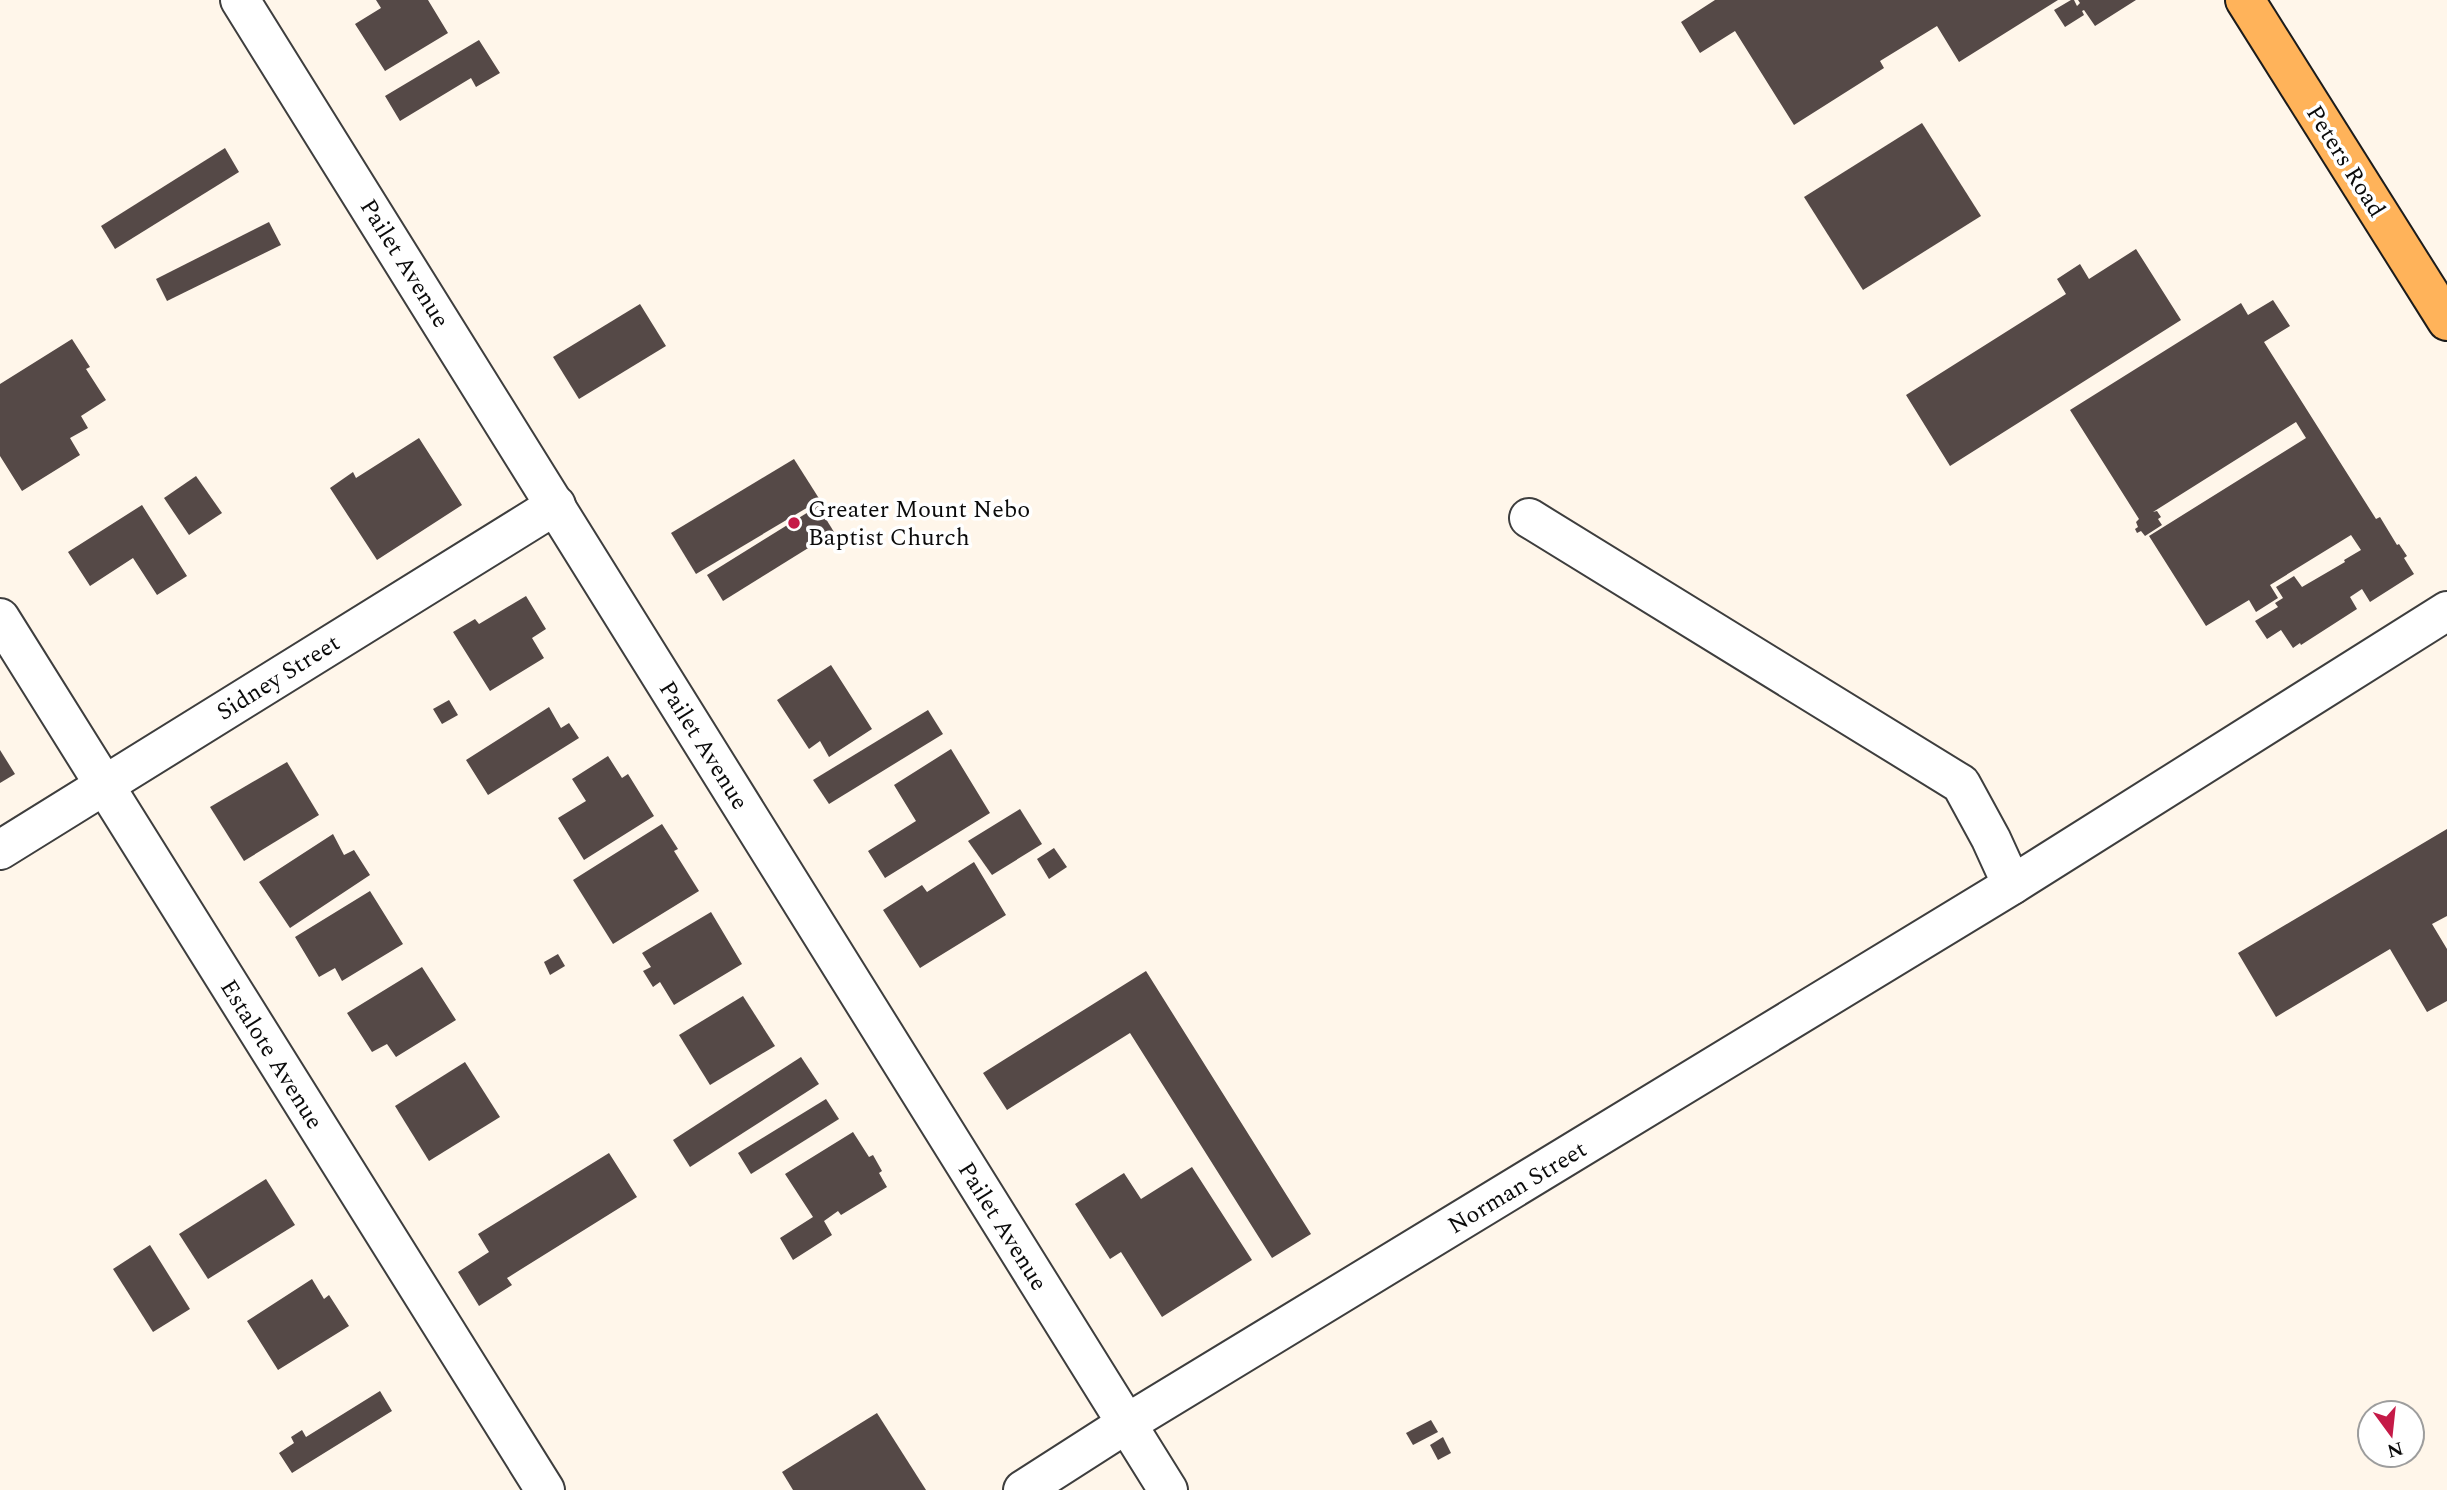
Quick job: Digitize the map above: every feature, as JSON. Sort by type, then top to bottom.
[{"type":"main road","name":"Peters Road","points":[[2245,0],[2447,321]]},
{"type":"street","name":"Pailet Avenue","points":[[240,0],[1168,1490]]},
{"type":"street","name":"Sidney Street","points":[[0,850],[556,505]]},
{"type":"street","points":[[1529,518],[1961,784],[2012,885]]},
{"type":"street","name":"Norman Street","points":[[1023,1490],[1126,1424],[2012,885],[2447,611]]},
{"type":"street","name":"Estalote Avenue","points":[[0,618],[545,1490]]},
{"type":"building","points":[[376,0],[428,0],[448,33],[385,71],[355,24],[381,8]]},
{"type":"building","points":[[1715,0],[2058,0],[1959,62],[1937,26],[1880,61],[1884,68],[1794,125],[1735,31],[1700,53],[1681,22]]},
{"type":"building","points":[[2074,0],[2077,6],[2080,3],[2078,0],[2136,0],[2095,26],[2084,10],[2084,15],[2065,27],[2054,10]]},
{"type":"building","points":[[479,40],[500,73],[476,87],[471,78],[400,121],[385,96]]},
{"type":"building","points":[[1922,123],[1981,216],[1863,290],[1804,197]]},
{"type":"building","points":[[225,148],[239,172],[115,249],[101,226]]},
{"type":"building","points":[[269,222],[281,245],[167,301],[156,279]]},
{"type":"building","points":[[2136,249],[2181,320],[1950,466],[1906,395],[2066,294],[2057,279],[2080,264],[2089,279]]},
{"type":"building","points":[[2273,300],[2290,326],[2264,342],[2376,519],[2380,517],[2407,556],[2404,558],[2414,574],[2370,602],[2362,589],[2350,597],[2357,609],[2293,648],[2281,630],[2267,639],[2255,621],[2278,607],[2275,603],[2283,598],[2276,587],[2294,576],[2302,587],[2361,550],[2351,535],[2270,585],[2278,598],[2256,612],[2249,600],[2206,626],[2149,536],[2306,438],[2296,422],[2153,512],[2157,511],[2162,525],[2145,536],[2141,531],[2137,533],[2136,522],[2139,519],[2070,410],[2241,303],[2248,315]]},
{"type":"building","points":[[640,304],[666,346],[579,399],[553,357]]},
{"type":"building","points":[[72,339],[90,367],[86,369],[106,400],[81,416],[88,428],[70,438],[80,455],[22,491],[0,456],[0,384]]},
{"type":"building","points":[[419,438],[462,505],[377,560],[330,488],[353,472],[356,478]]},
{"type":"building","points":[[794,459],[820,500],[696,574],[671,533]]},
{"type":"building","points":[[196,476],[222,513],[189,535],[164,498]]},
{"type":"building","points":[[142,505],[187,576],[157,595],[133,558],[90,586],[68,552]]},
{"type":"building","points":[[818,506],[834,532],[723,601],[707,575]]},
{"type":"building","points":[[526,596],[546,629],[532,638],[544,658],[490,691],[453,632],[475,619],[479,624]]},
{"type":"building","points":[[831,665],[872,729],[829,757],[820,741],[809,749],[777,700]]},
{"type":"building","points":[[449,700],[458,715],[442,724],[433,709]]},
{"type":"building","points":[[549,707],[561,728],[569,723],[579,738],[488,795],[466,760]]},
{"type":"building","points":[[928,710],[943,734],[829,804],[813,780]]},
{"type":"building","points":[[951,749],[990,813],[885,878],[868,851],[916,821],[894,785]]},
{"type":"building","points":[[0,750],[15,774],[0,783]]},
{"type":"building","points":[[608,756],[622,778],[628,774],[654,816],[584,860],[558,818],[586,801],[572,779]]},
{"type":"building","points":[[287,762],[319,815],[244,861],[210,807]]},
{"type":"building","points":[[1020,809],[1042,844],[992,875],[968,841]]},
{"type":"building","points":[[662,824],[678,849],[674,851],[699,891],[613,944],[573,880]]},
{"type":"building","points":[[2447,829],[2447,916],[2432,924],[2447,949],[2447,1001],[2427,1012],[2390,949],[2276,1017],[2238,953]]},
{"type":"building","points":[[333,834],[344,855],[354,850],[370,875],[290,928],[259,882]]},
{"type":"building","points":[[1054,848],[1067,867],[1049,879],[1037,859]]},
{"type":"building","points":[[974,862],[1006,915],[920,968],[883,910],[922,885],[927,892]]},
{"type":"building","points":[[370,891],[403,944],[342,981],[335,968],[319,977],[295,937]]},
{"type":"building","points":[[711,912],[742,964],[674,1005],[660,982],[653,987],[643,971],[651,967],[642,953]]},
{"type":"building","points":[[558,954],[565,966],[550,975],[544,962]]},
{"type":"building","points":[[422,967],[456,1020],[396,1057],[387,1044],[372,1052],[347,1013]]},
{"type":"building","points":[[1146,971],[1311,1234],[1272,1258],[1130,1033],[1007,1110],[983,1073]]},
{"type":"building","points":[[743,996],[775,1046],[710,1085],[679,1035]]},
{"type":"building","points":[[801,1057],[819,1084],[690,1167],[673,1140]]},
{"type":"building","points":[[465,1062],[500,1117],[429,1161],[395,1106]]},
{"type":"building","points":[[826,1099],[839,1119],[751,1174],[738,1153]]},
{"type":"building","points":[[853,1132],[869,1157],[873,1155],[887,1187],[841,1215],[838,1211],[824,1221],[832,1235],[793,1260],[780,1238],[813,1217],[785,1174]]},
{"type":"building","points":[[609,1153],[637,1197],[507,1278],[512,1285],[479,1306],[458,1272],[489,1252],[478,1234]]},
{"type":"building","points":[[1192,1167],[1252,1260],[1162,1317],[1121,1252],[1110,1259],[1075,1204],[1124,1173],[1141,1199]]},
{"type":"building","points":[[266,1179],[295,1225],[208,1279],[179,1234]]},
{"type":"building","points":[[150,1245],[190,1309],[153,1332],[113,1269]]},
{"type":"building","points":[[312,1279],[324,1299],[329,1295],[349,1326],[278,1370],[247,1321]]},
{"type":"building","points":[[380,1391],[392,1411],[292,1473],[279,1453],[294,1443],[291,1437],[302,1430],[306,1437]]},
{"type":"building","points":[[877,1413],[926,1490],[793,1490],[782,1472]]},
{"type":"building","points":[[1431,1420],[1438,1432],[1413,1445],[1406,1433]]},
{"type":"building","points":[[1443,1437],[1451,1453],[1438,1460],[1430,1445]]},
{"type":"place","name":"Greater Mount Nebo Baptist Church","points":[[794,523]]}]
